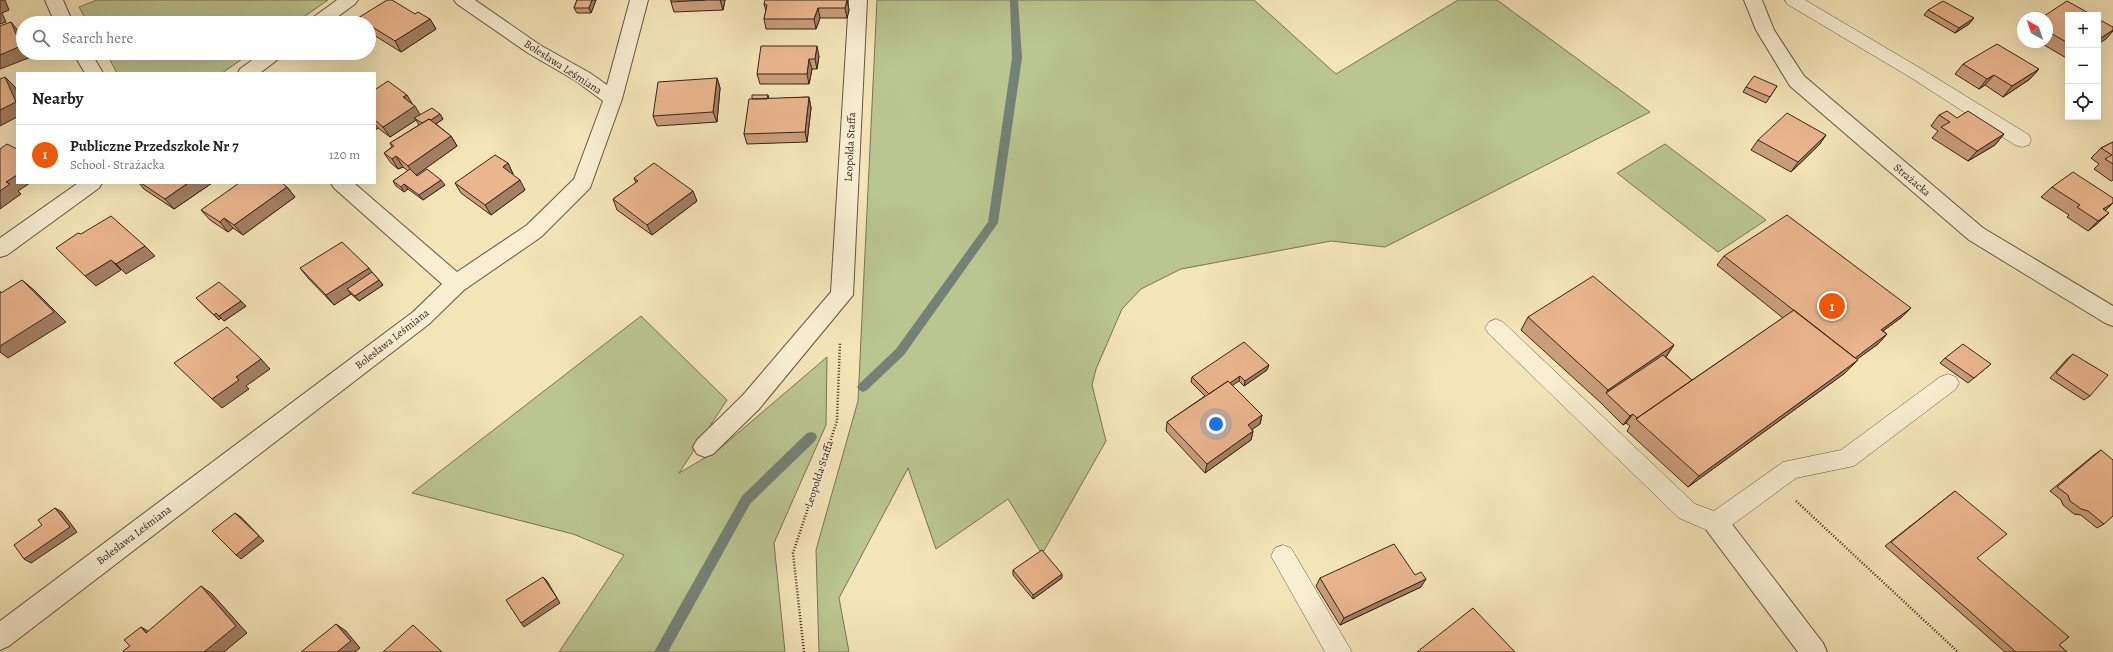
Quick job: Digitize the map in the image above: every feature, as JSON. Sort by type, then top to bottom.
[{"type":"street","points":[[54,0],[61,16]]},
{"type":"street","points":[[327,16],[349,0]]},
{"type":"street","name":"Bolesława Leśmiana","points":[[0,637],[421,318],[456,284],[534,231],[583,182],[613,99],[583,77],[534,49],[463,0]]},
{"type":"street","points":[[613,99],[639,0]]},
{"type":"street","name":"Leopolda Staffa","points":[[842,295],[858,0]]},
{"type":"street","name":"Strażacka","points":[[1753,0],[1765,30],[1797,81],[1976,234],[2113,317]]},
{"type":"street","points":[[86,60],[93,72]]},
{"type":"street","points":[[248,72],[265,60]]},
{"type":"street","points":[[0,249],[91,184]]},
{"type":"street","points":[[342,184],[456,284]]},
{"type":"street","points":[[705,447],[751,402],[842,295]]},
{"type":"street","points":[[1716,523],[1814,652]]},
{"type":"lane","points":[[1793,0],[1919,75],[2022,140]]},
{"type":"lane","points":[[1496,328],[1687,511],[1716,523],[1791,469],[1846,459],[1948,383]]},
{"type":"lane","points":[[1283,556],[1339,652]]},
{"type":"path","name":"Leopolda Staffa","points":[[804,652],[793,553],[837,421],[842,295]]},
{"type":"path","points":[[1792,497],[1958,652]]},
{"type":"green space","points":[[97,0],[328,0],[305,16],[84,16],[79,7]]},
{"type":"green space","points":[[877,0],[1254,0],[1336,74],[1458,0],[1497,0],[1650,112],[1385,247],[1331,241],[1181,269],[1141,289],[1122,309],[1096,369],[1092,385],[1106,441],[1042,554],[1008,499],[936,549],[908,468],[839,598],[849,652],[819,652],[816,550],[858,401]]},
{"type":"green space","points":[[110,60],[241,60],[223,72],[116,72]]},
{"type":"green space","points":[[1665,144],[1766,220],[1718,252],[1617,173]]},
{"type":"green space","points":[[641,316],[727,400],[679,473],[718,450],[827,357],[826,425],[774,543],[785,652],[559,652],[624,555],[573,534],[412,493]]},
{"type":"building","points":[[387,0],[392,0],[415,14],[418,12],[430,19],[395,41],[376,29],[376,16],[361,16]]},
{"type":"building","points":[[577,0],[592,0],[589,8],[574,8]]},
{"type":"building","points":[[671,0],[705,0],[671,2]]},
{"type":"building","points":[[765,0],[847,0],[845,8],[818,8],[814,19],[764,19],[767,5],[764,4]]},
{"type":"building","points":[[1943,1],[1974,18],[1959,28],[1928,10]]},
{"type":"building","points":[[2067,1],[2087,12],[2065,12],[2065,41],[2053,34],[2053,12],[2050,12]]},
{"type":"building","points":[[2101,21],[2113,27],[2113,30],[2101,38]]},
{"type":"building","points":[[11,22],[16,34],[16,48],[0,55],[0,26]]},
{"type":"building","points":[[1997,44],[2039,69],[2012,86],[1994,75],[1987,79],[1963,64]]},
{"type":"building","points":[[761,46],[817,46],[815,59],[809,59],[807,74],[757,74]]},
{"type":"building","points":[[1754,76],[1777,86],[1770,97],[1746,87]]},
{"type":"building","points":[[5,77],[16,102],[0,110],[0,79]]},
{"type":"building","points":[[717,78],[713,112],[653,116],[658,82]]},
{"type":"building","points":[[388,81],[407,95],[403,97],[415,106],[383,127],[376,121],[376,89]]},
{"type":"building","points":[[752,95],[768,95],[767,99],[752,99]]},
{"type":"building","points":[[809,97],[805,132],[744,134],[749,99]]},
{"type":"building","points":[[432,108],[440,114],[431,120],[429,119],[422,123],[414,118]]},
{"type":"building","points":[[1947,111],[1957,118],[1968,111],[2004,134],[1977,151],[1941,127],[1950,122],[1939,115]]},
{"type":"building","points":[[1787,113],[1826,135],[1798,162],[1758,140]]},
{"type":"building","points":[[429,119],[451,136],[408,166],[396,156],[392,159],[384,153],[394,146],[390,143]]},
{"type":"building","points":[[2113,142],[2113,164],[2105,159],[2112,155],[2101,148]]},
{"type":"building","points":[[7,144],[16,148],[16,176],[6,182],[10,184],[0,191],[0,149]]},
{"type":"building","points":[[495,155],[508,163],[503,167],[520,180],[485,205],[455,183]]},
{"type":"building","points":[[654,163],[693,191],[647,225],[613,199],[638,181],[634,178]]},
{"type":"building","points":[[410,169],[417,176],[427,169],[441,180],[419,195],[404,184],[401,187],[393,181]]},
{"type":"building","points":[[2073,172],[2113,198],[2113,203],[2103,209],[2109,213],[2098,221],[2077,207],[2080,205],[2052,187]]},
{"type":"building","points":[[142,184],[187,184],[165,199]]},
{"type":"building","points":[[238,184],[283,184],[287,187],[234,225],[224,218],[220,222],[201,210]]},
{"type":"building","points":[[1787,215],[1911,308],[1881,330],[1887,334],[1855,358],[1724,256]]},
{"type":"building","points":[[111,216],[145,246],[116,264],[111,260],[85,276],[56,248],[78,233],[81,234]]},
{"type":"building","points":[[342,242],[369,268],[326,295],[300,268]]},
{"type":"building","points":[[372,272],[379,280],[355,296],[347,289]]},
{"type":"building","points":[[1593,276],[1674,345],[1608,390],[1528,317]]},
{"type":"building","points":[[22,280],[54,312],[0,346],[0,291],[1,293]]},
{"type":"building","points":[[219,282],[241,301],[219,316],[216,313],[214,315],[196,298]]},
{"type":"building","points":[[1794,310],[1858,360],[1699,476],[1636,419]]},
{"type":"building","points":[[227,327],[261,359],[236,377],[239,380],[212,399],[174,363]]},
{"type":"building","points":[[1244,342],[1269,365],[1245,381],[1240,376],[1230,383],[1228,381],[1209,394],[1192,377]]},
{"type":"building","points":[[1963,344],[1991,364],[1974,378],[1945,358]]},
{"type":"building","points":[[2073,354],[2108,375],[2090,396],[2056,373]]},
{"type":"building","points":[[1663,355],[1692,380],[1637,418],[1633,414],[1630,416],[1606,393]]},
{"type":"building","points":[[1228,381],[1262,415],[1248,425],[1253,431],[1207,464],[1167,422]]},
{"type":"building","points":[[2101,450],[2113,460],[2113,516],[2104,524],[2088,511],[2081,509],[2070,501],[2068,495],[2057,487]]},
{"type":"building","points":[[1955,491],[2007,534],[1977,558],[2069,637],[2059,645],[2067,652],[2016,652],[1891,542]]},
{"type":"building","points":[[55,508],[70,527],[24,559],[14,545],[42,525],[38,520]]},
{"type":"building","points":[[235,513],[259,536],[236,555],[212,531]]},
{"type":"building","points":[[1394,544],[1415,575],[1421,572],[1426,579],[1344,618],[1320,578]]},
{"type":"building","points":[[1042,550],[1062,574],[1033,595],[1013,570]]},
{"type":"building","points":[[543,577],[557,598],[521,623],[506,600]]},
{"type":"building","points":[[201,586],[236,626],[204,652],[123,651],[130,646],[124,640],[141,627],[146,633]]},
{"type":"building","points":[[1473,608],[1515,652],[1417,652]]},
{"type":"building","points":[[336,624],[351,641],[337,652],[301,652]]},
{"type":"building","points":[[413,625],[442,652],[383,652]]},
{"type":"waterway","points":[[863,387],[900,352],[993,223],[1017,58],[1014,0]]},
{"type":"waterway","points":[[661,652],[746,500],[811,437]]},
{"type":"place","name":"Publiczne Przedszkole Nr 7","points":[[1832,306]]}]
